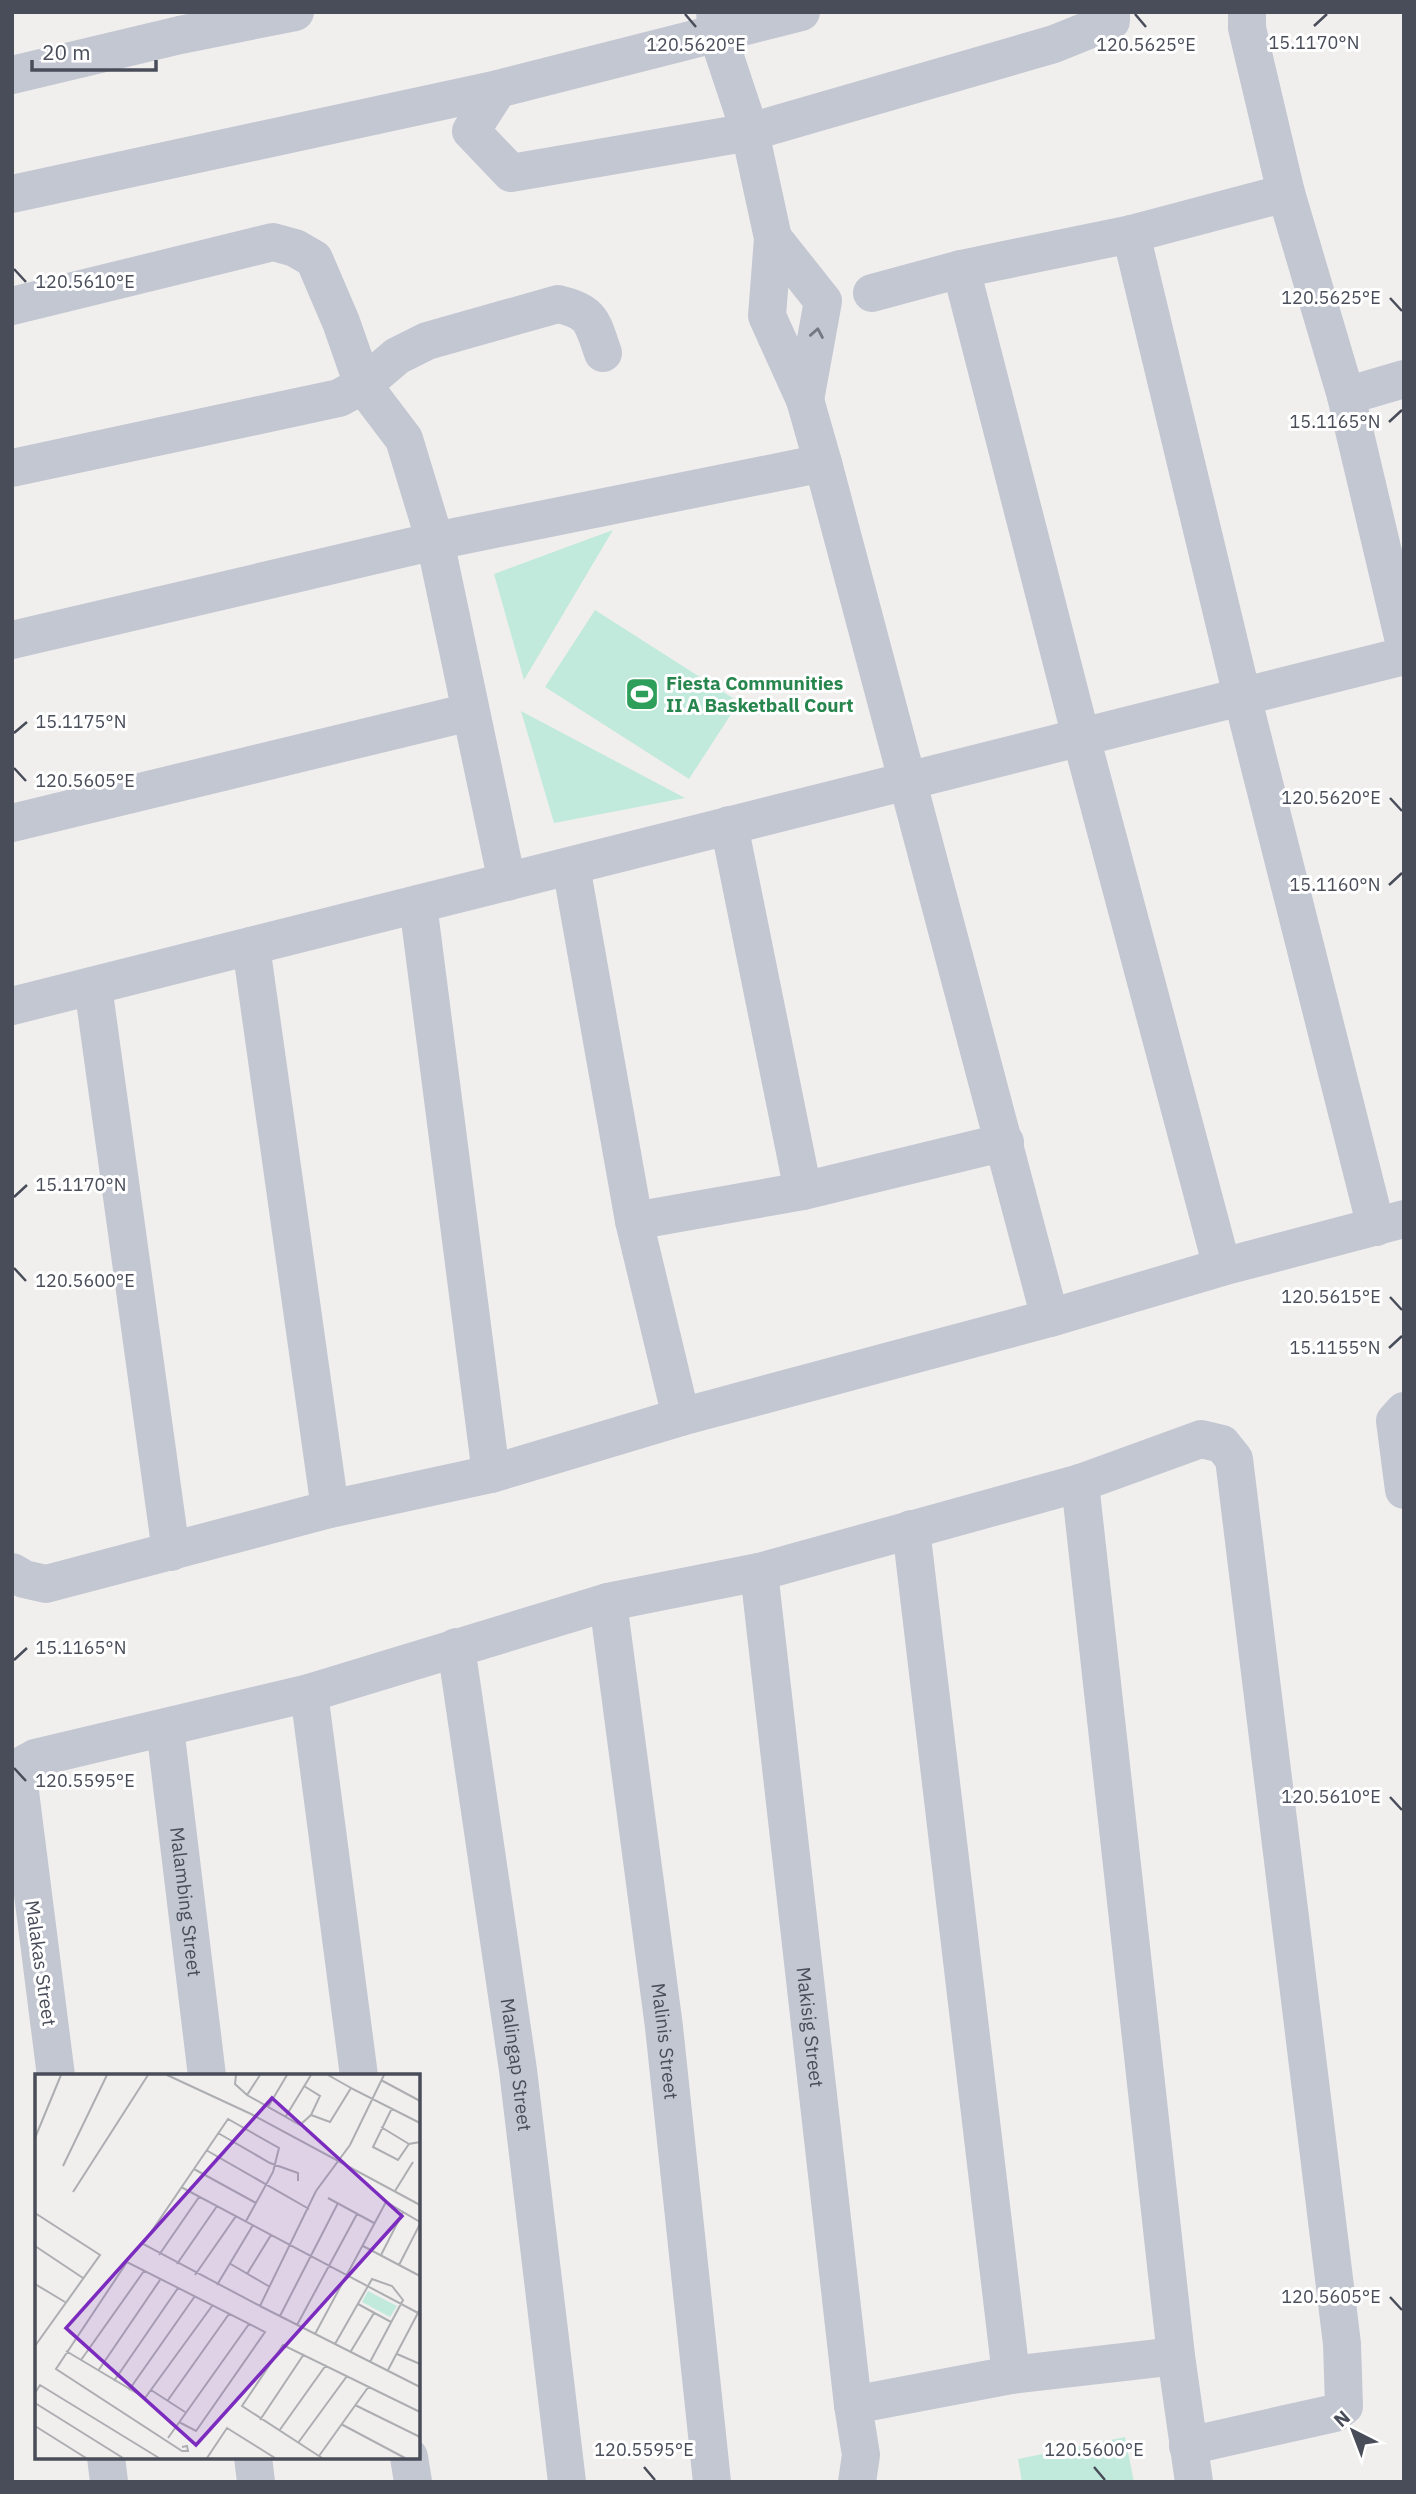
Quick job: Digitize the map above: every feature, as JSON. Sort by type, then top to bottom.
[{"type":"street","points":[[14,64],[178,24],[295,12]]},
{"type":"street","points":[[12,194],[498,89],[716,22],[801,12]]},
{"type":"street","points":[[498,89],[471,131],[511,173],[750,132],[1054,44],[1111,21],[1111,12]]},
{"type":"street","points":[[1247,12],[1247,28],[1286,193],[1346,396],[1404,641]]},
{"type":"street","points":[[716,22],[750,132],[773,238],[767,316],[805,400],[823,463],[1050,1318]]},
{"type":"street","points":[[872,293],[961,269],[1131,234],[1286,193]]},
{"type":"street","points":[[12,1572],[24,1579],[46,1584],[330,1509],[491,1474],[681,1418],[1050,1318],[1222,1267],[1390,1223],[1242,696],[1131,234]]},
{"type":"street","points":[[773,238],[823,301],[805,400]]},
{"type":"street","points":[[12,306],[273,242],[295,248],[314,259],[341,321],[363,385],[404,439],[435,541],[507,882]]},
{"type":"street","points":[[961,269],[1081,737],[1222,1267]]},
{"type":"street","points":[[12,468],[339,398],[363,385],[397,356],[427,341],[558,304],[576,309],[591,320],[603,354]]},
{"type":"street","points":[[1346,396],[1404,379]]},
{"type":"street","points":[[12,640],[435,541],[823,463]]},
{"type":"street","points":[[12,1006],[1404,656]]},
{"type":"street","points":[[12,823],[470,712]]},
{"type":"street","points":[[729,825],[803,1191]]},
{"type":"street","points":[[571,866],[634,1221],[681,1418]]},
{"type":"street","points":[[418,904],[491,1474]]},
{"type":"street","points":[[251,946],[330,1509]]},
{"type":"street","points":[[93,986],[171,1552]]},
{"type":"street","points":[[634,1221],[803,1191],[1005,1142]]},
{"type":"street","points":[[1404,1411],[1395,1421],[1404,1490]]},
{"type":"street","points":[[165,1728],[309,1693],[608,1602],[760,1572],[1080,1483],[1201,1439],[1222,1444],[1234,1459],[1342,2344],[1344,2406],[1335,2413],[1191,2464],[1176,2356],[1080,1483]]},
{"type":"street","points":[[911,1529],[1011,2375]]},
{"type":"street","name":"Makisig Street","points":[[760,1572],[853,2405],[861,2455],[857,2482]]},
{"type":"street","name":"Malinis Street","points":[[608,1602],[664,2027],[712,2482]]},
{"type":"street","name":"Malingap Street","points":[[456,1647],[518,2070],[567,2482]]},
{"type":"street","points":[[309,1693],[359,2074]]},
{"type":"street","name":"Malakas Street","points":[[56,2074],[17,1768],[35,1758],[165,1728]]},
{"type":"street","name":"Malambing Street","points":[[165,1728],[207,2074]]},
{"type":"street","points":[[853,2405],[1011,2375],[1176,2356]]},
{"type":"street","points":[[106,2459],[109,2482]]},
{"type":"street","points":[[253,2459],[256,2482]]},
{"type":"street","points":[[410,2459],[413,2482]]},
{"type":"green space","points":[[613,530],[524,680],[494,574]]},
{"type":"green space","name":"Fiesta Communities II A Basketball Court","points":[[595,610],[739,702],[689,779],[545,687]]},
{"type":"green space","points":[[521,711],[685,798],[554,823]]},
{"type":"green space","points":[[1125,2437],[1134,2482],[1022,2482],[1018,2459]]},
{"type":"place","name":"Fiesta Communities II A Basketball Court","points":[[642,694]]}]
